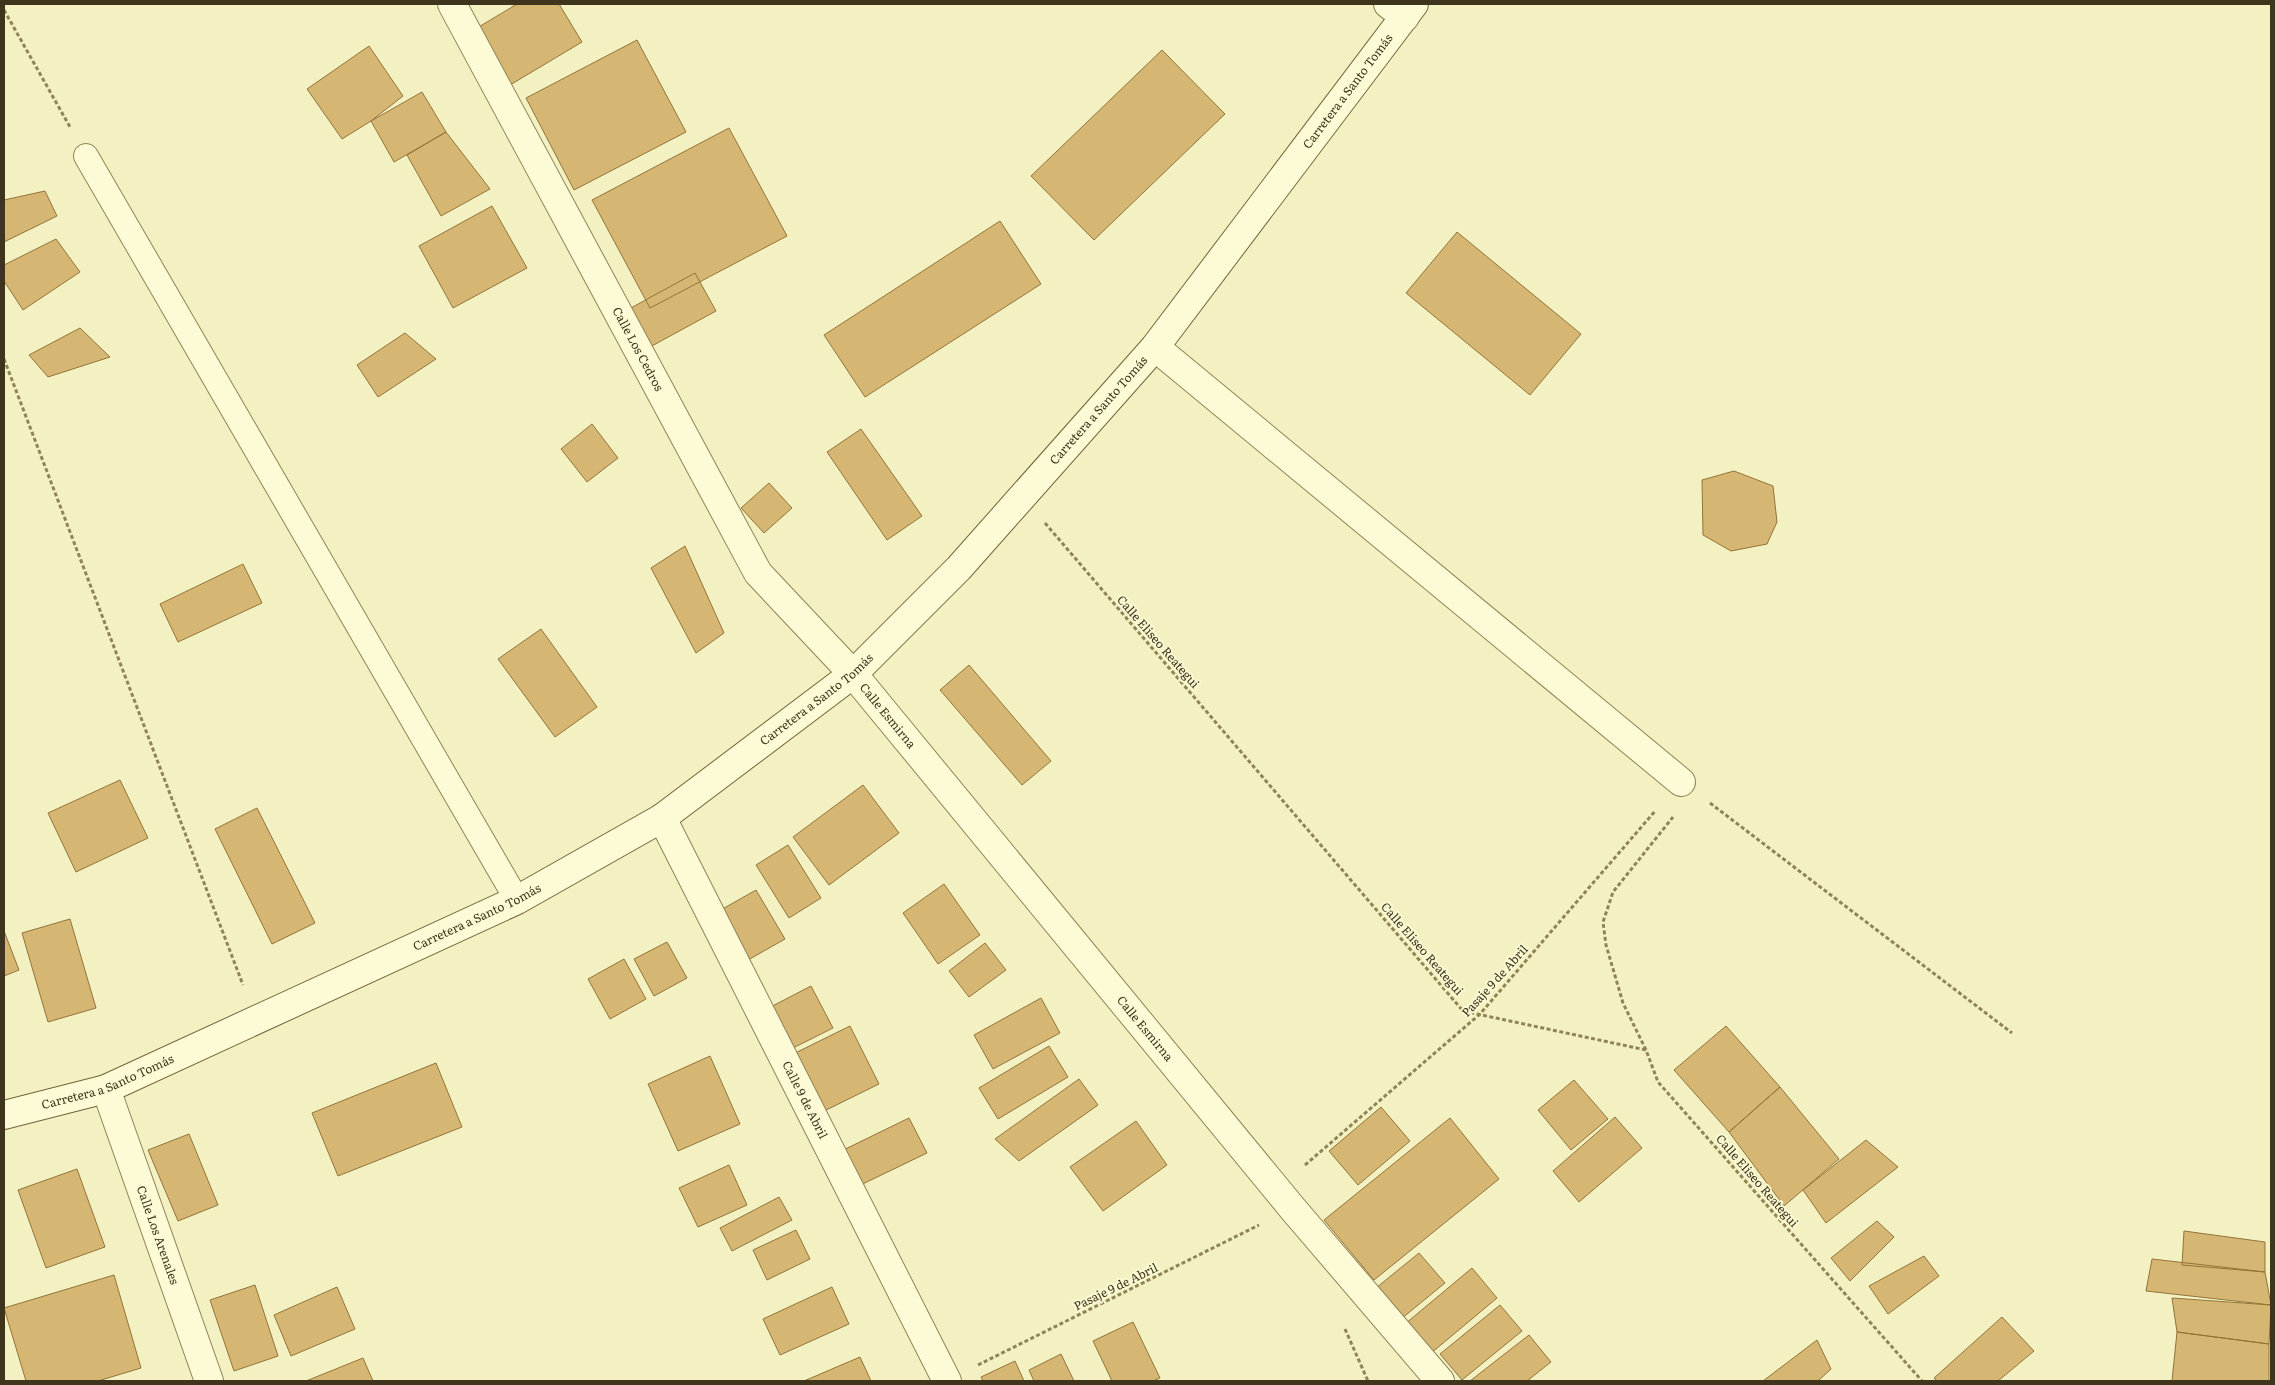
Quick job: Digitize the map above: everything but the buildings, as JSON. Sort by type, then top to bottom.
[{"type":"street","name":"Calle Los Cedros","points":[[452,4],[758,573],[853,674]]},
{"type":"street","name":"Carretera a Santo Tomás","points":[[4,1115],[106,1089],[517,900],[662,818],[853,674],[959,568],[1155,347],[1403,8]]},
{"type":"street","points":[[1155,347],[1687,786]]},
{"type":"street","name":"Calle Esmirna","points":[[853,674],[1285,1199],[1440,1381]]},
{"type":"street","name":"Calle 9 de Abril","points":[[662,818],[946,1381]]},
{"type":"street","name":"Calle Los Arenales","points":[[106,1089],[209,1381]]},
{"type":"lane","points":[[86,156],[517,900]]},
{"type":"path","points":[[4,10],[86,156]]},
{"type":"path","points":[[4,359],[257,1021]]},
{"type":"path","name":"Calle Eliseo Reategui","points":[[1022,496],[1463,1011],[1646,1050],[1658,1082],[1922,1381]]},
{"type":"path","points":[[1646,1050],[1623,1002],[1606,945],[1603,922],[1613,892],[1687,786],[2012,1033]]},
{"type":"path","name":"Pasaje 9 de Abril","points":[[946,1381],[1285,1199],[1480,1014],[1687,786]]}]
